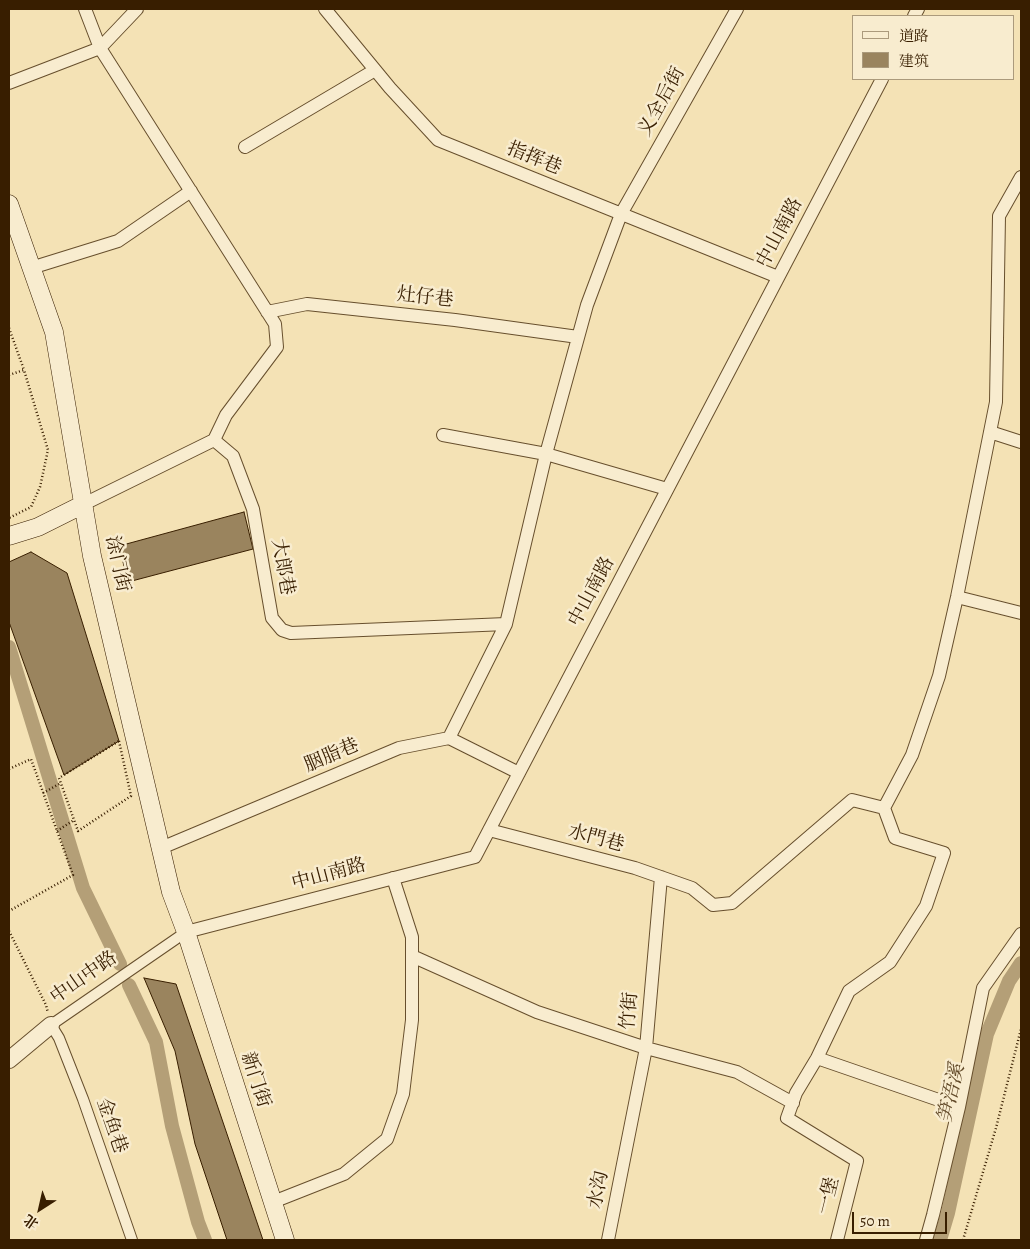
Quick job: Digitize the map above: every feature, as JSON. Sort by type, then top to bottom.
[{"type":"main road","name":"涂门街","points":[[9,204],[54,332],[92,556],[171,892],[186,932]]},
{"type":"main road","points":[[9,536],[38,527],[84,504]]},
{"type":"main road","name":"新门街","points":[[186,932],[285,1240]]},
{"type":"street","points":[[84,504],[214,440],[226,414],[277,347],[275,324],[100,48],[85,9]]},
{"type":"street","points":[[9,82],[100,48],[137,9]]},
{"type":"street","name":"指挥巷","points":[[325,9],[375,70],[438,140],[778,277]]},
{"type":"street","name":"义全后街","points":[[449,738],[506,624],[546,454],[578,337],[587,305],[621,214],[737,9]]},
{"type":"street","points":[[245,146],[375,70]]},
{"type":"street","name":"中山南路","points":[[186,932],[475,857],[881,80]]},
{"type":"street","points":[[412,956],[537,1012],[646,1048],[737,1072],[792,1103],[817,1058],[849,992],[890,962],[926,906],[944,853],[895,838],[884,808],[912,754],[936,685],[957,597],[996,402],[998,216],[1021,177]]},
{"type":"street","points":[[32,268],[118,241],[190,191]]},
{"type":"street","name":"灶仔巷","points":[[267,312],[307,304],[456,320],[578,337]]},
{"type":"street","points":[[990,432],[1021,442]]},
{"type":"street","points":[[444,435],[546,454],[667,489]]},
{"type":"street","name":"大郎巷","points":[[214,440],[232,456],[253,509],[272,618],[282,630],[291,633],[506,624]]},
{"type":"street","points":[[957,597],[1021,613]]},
{"type":"street","points":[[449,738],[519,773]]},
{"type":"street","name":"胭脂巷","points":[[161,848],[399,748],[449,738]]},
{"type":"street","name":"水門巷","points":[[489,830],[635,868],[692,888],[713,905],[732,903],[852,800],[884,808]]},
{"type":"street","name":"竹街","points":[[626,1146],[646,1048],[661,877]]},
{"type":"street","points":[[273,1202],[344,1174],[387,1139],[403,1094],[412,1020],[412,937],[393,878]]},
{"type":"street","name":"中山中路","points":[[9,1060],[51,1026],[186,932]]},
{"type":"street","points":[[926,1240],[934,1215],[959,1108],[983,988],[1021,934]]},
{"type":"street","name":"金鱼巷","points":[[51,1026],[59,1038],[83,1099],[132,1240]]},
{"type":"street","points":[[817,1058],[959,1108]]},
{"type":"street","name":"一堡","points":[[792,1103],[787,1118],[857,1160],[837,1240]]},
{"type":"street","name":"水沟","points":[[608,1240],[626,1146]]},
{"type":"path","points":[[9,328],[48,450],[40,488],[31,507],[9,518]]},
{"type":"path","points":[[9,375],[24,370]]},
{"type":"path","points":[[119,741],[131,796],[78,831],[74,820],[59,778],[119,741]]},
{"type":"path","points":[[9,770],[31,759],[73,875],[9,911]]},
{"type":"path","points":[[43,793],[61,783]]},
{"type":"path","points":[[57,831],[74,820]]},
{"type":"path","points":[[9,931],[46,1005],[51,1026]]},
{"type":"path","points":[[964,1240],[996,1128],[1021,1029]]},
{"type":"building","points":[[244,512],[253,549],[128,582],[119,546]]},
{"type":"building","points":[[31,552],[67,573],[119,741],[64,775],[9,622],[9,562]]},
{"type":"building","points":[[144,978],[176,984],[263,1240],[227,1240],[195,1144],[175,1051]]},
{"type":"waterway","points":[[9,647],[83,888],[120,964]]},
{"type":"waterway","name":"笋浯溪","points":[[940,1240],[948,1213],[987,1034],[1009,981],[1021,963]]},
{"type":"waterway","points":[[129,985],[156,1042],[172,1126],[198,1222],[205,1240]]}]
